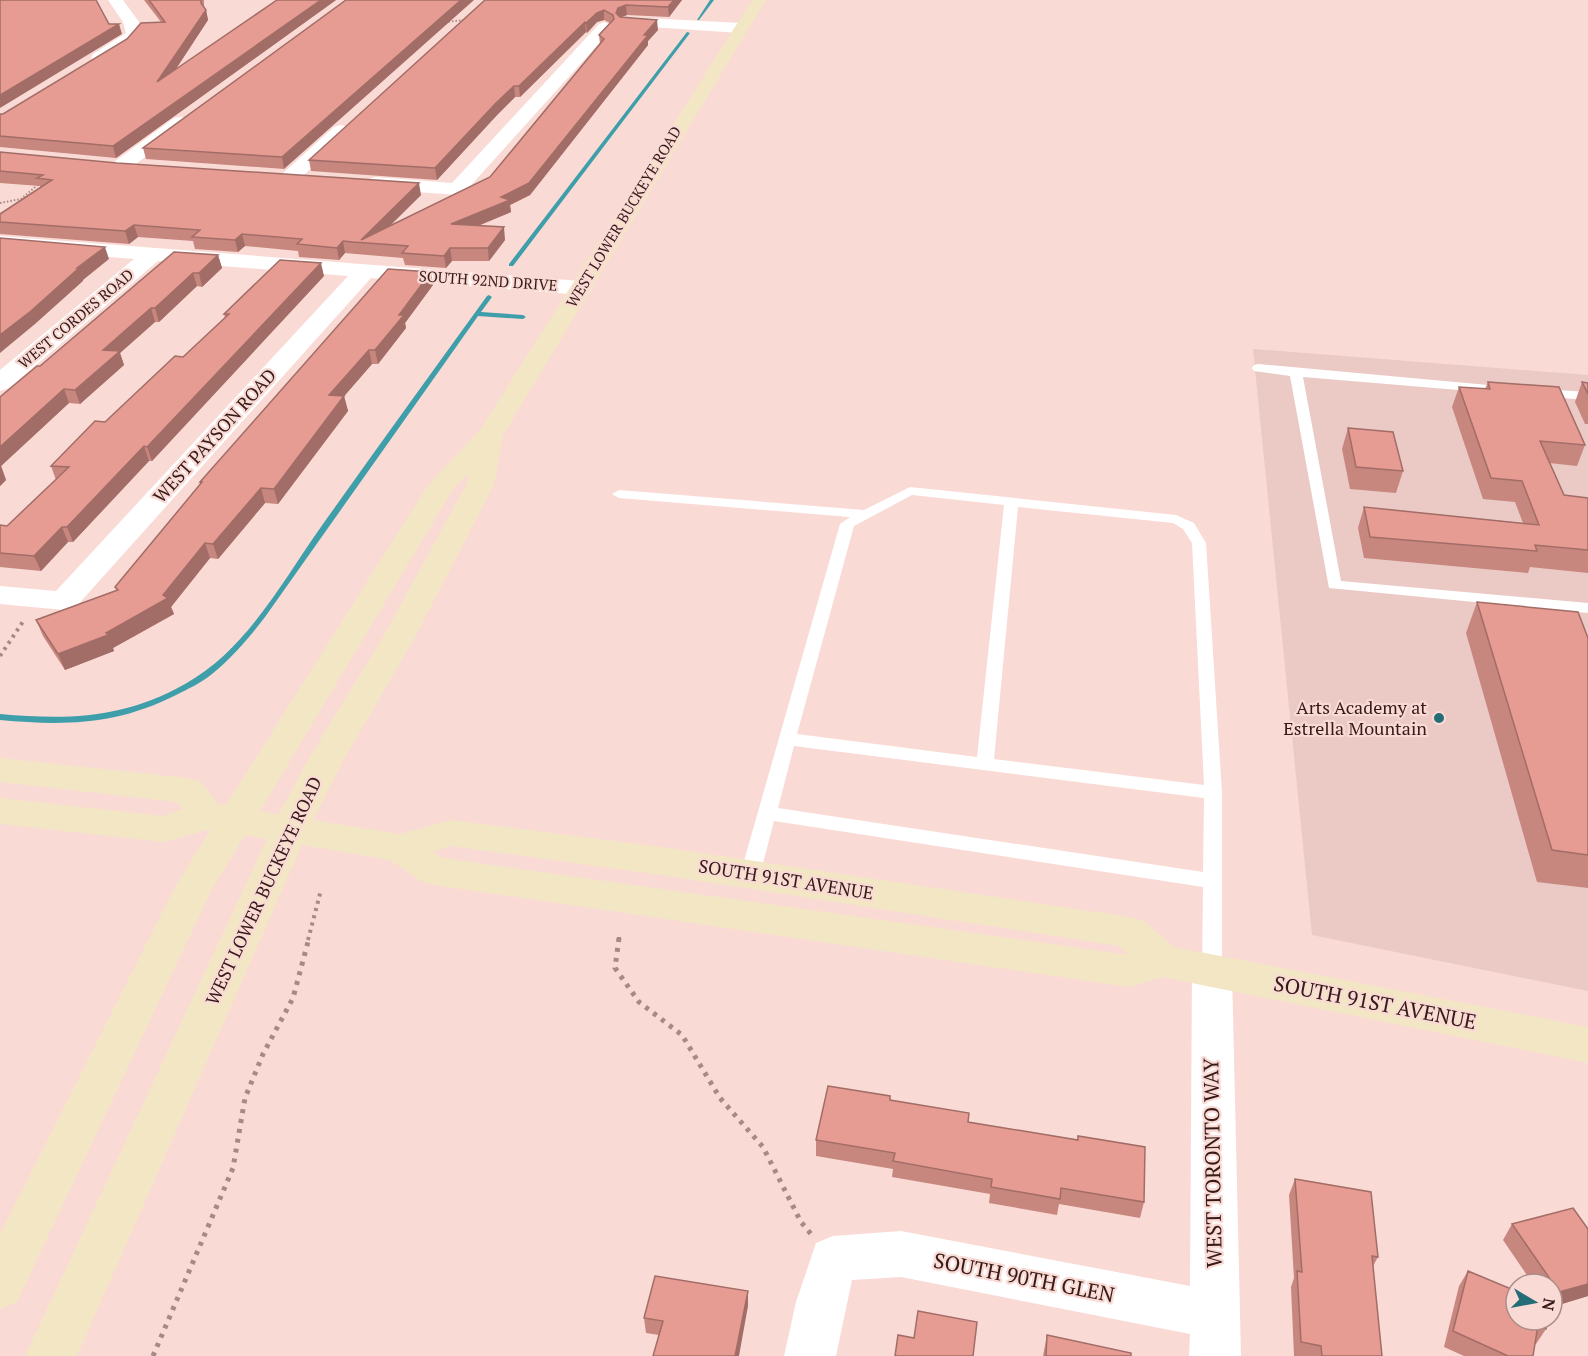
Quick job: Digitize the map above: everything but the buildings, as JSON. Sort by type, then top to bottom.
[{"type":"main road","name":"WEST LOWER BUCKEYE ROAD","points":[[0,1285],[195,885],[221,818],[442,485],[490,435],[759,0]]},
{"type":"main road","name":"WEST LOWER BUCKEYE ROAD","points":[[51,1356],[290,829],[324,763],[399,637],[480,486],[490,435]]},
{"type":"main road","points":[[0,770],[188,791],[221,818]]},
{"type":"main road","name":"SOUTH 91ST AVENUE","points":[[0,811],[164,829],[221,818],[400,848],[434,871],[1129,971],[1162,961],[1588,1045]]},
{"type":"main road","name":"SOUTH 91ST AVENUE","points":[[400,848],[451,833],[750,874],[1130,932],[1162,961]]},
{"type":"street","points":[[85,67],[123,44],[134,34],[131,22],[115,0]]},
{"type":"street","points":[[356,182],[457,189],[608,19],[740,28]]},
{"type":"street","points":[[154,168],[111,165],[195,111]]},
{"type":"street","points":[[289,178],[357,117]]},
{"type":"street","points":[[266,176],[311,179]]},
{"type":"street","name":"SOUTH 92ND DRIVE","points":[[0,242],[581,288]]},
{"type":"street","name":"WEST CORDES ROAD","points":[[0,383],[152,255]]},
{"type":"street","name":"WEST PAYSON ROAD","points":[[53,600],[365,272]]},
{"type":"street","points":[[0,595],[53,600]]},
{"type":"street","name":"WEST TORONTO WAY","points":[[1212,971],[1215,1335]]},
{"type":"street","name":"SOUTH 90TH GLEN","points":[[833,1259],[901,1254],[1215,1335]]},
{"type":"street","points":[[810,1356],[833,1259]]},
{"type":"lane","points":[[1258,368],[1588,396]]},
{"type":"lane","points":[[1296,373],[1334,585],[1588,608]]},
{"type":"lane","points":[[750,874],[847,524],[910,491],[1176,519],[1189,526],[1199,543],[1213,793],[1212,971]]},
{"type":"lane","points":[[619,494],[867,514]]},
{"type":"lane","points":[[985,764],[1011,501]]},
{"type":"lane","points":[[788,739],[1213,793]]},
{"type":"lane","points":[[767,813],[1213,881]]},
{"type":"path","points":[[437,21],[465,20]]},
{"type":"path","points":[[0,203],[21,199],[46,179]]},
{"type":"path","points":[[0,656],[27,615],[53,600]]},
{"type":"path","points":[[153,1356],[233,1168],[245,1098],[263,1054],[293,998],[321,890]]},
{"type":"path","points":[[620,937],[615,968],[639,1002],[682,1035],[720,1098],[763,1147],[801,1222],[833,1259]]},
{"type":"shaded area","name":"Arts Academy at Estrella Mountain","points":[[1253,349],[1588,375],[1588,991],[1312,935]]},
{"type":"waterway","points":[[698,19],[712,0]]},
{"type":"waterway","points":[[511,265],[688,33]]},
{"type":"waterway","points":[[0,717],[51,721],[119,714],[164,698],[208,673],[227,656],[263,616],[489,297]]},
{"type":"waterway","points":[[477,314],[523,317]]},
{"type":"place","name":"Arts Academy at Estrella Mountain","points":[[1439,718]]}]
